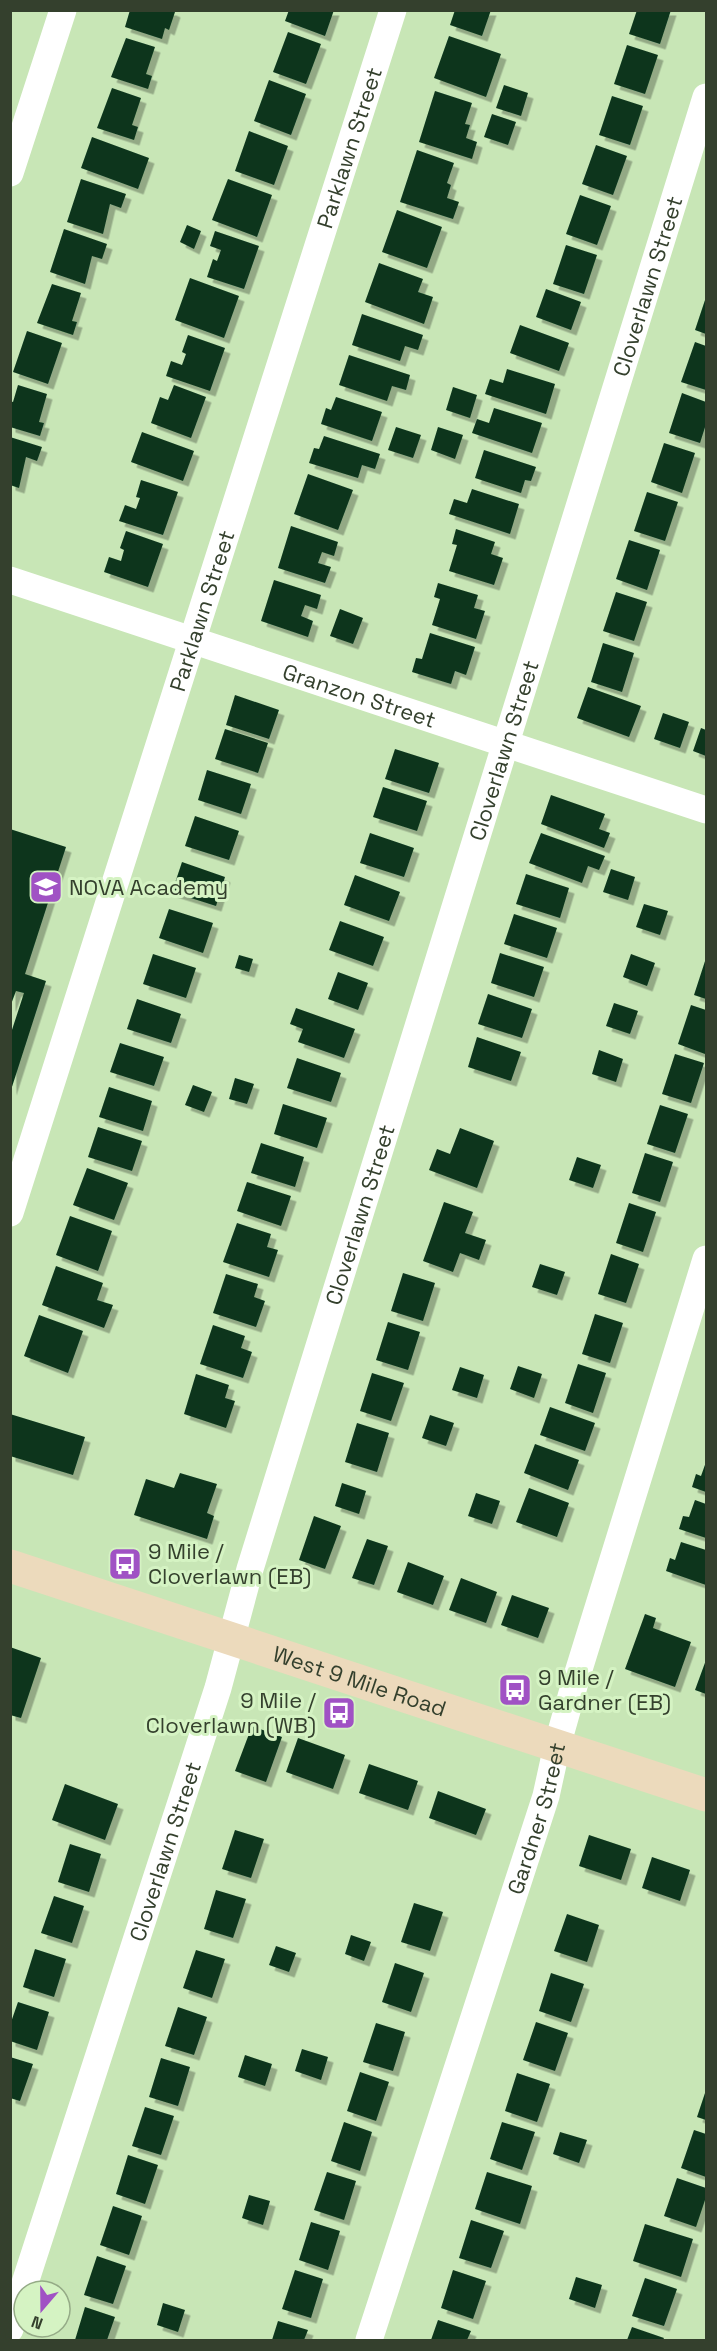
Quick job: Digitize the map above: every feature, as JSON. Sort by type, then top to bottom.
[{"type":"main road","name":"West 9 Mile Road","points":[[10,1566],[706,1795]]},
{"type":"street","points":[[10,173],[63,10]]},
{"type":"street","name":"Parklawn Street","points":[[10,1213],[393,10]]},
{"type":"street","name":"Cloverlawn Street","points":[[10,2329],[209,1718],[250,1569],[706,97]]},
{"type":"street","name":"Granzon Street","points":[[10,580],[706,810]]},
{"type":"street","name":"Gardner Street","points":[[369,2340],[546,1796],[557,1746],[706,1259]]},
{"type":"building","points":[[130,10],[171,10],[175,12],[169,30],[165,28],[162,39],[125,27]]},
{"type":"building","points":[[289,10],[334,10],[325,36],[285,21]]},
{"type":"building","points":[[455,10],[491,10],[482,36],[450,25]]},
{"type":"building","points":[[637,10],[671,10],[660,44],[629,34]]},
{"type":"building","points":[[288,32],[321,44],[306,84],[273,72]]},
{"type":"building","points":[[449,36],[501,54],[486,97],[434,78]]},
{"type":"building","points":[[126,38],[155,47],[146,74],[152,76],[148,89],[111,77]]},
{"type":"building","points":[[627,45],[658,55],[645,94],[614,84]]},
{"type":"building","points":[[269,80],[306,94],[291,135],[254,121]]},
{"type":"building","points":[[504,85],[528,93],[521,116],[496,108]]},
{"type":"building","points":[[112,88],[141,98],[132,125],[138,127],[134,140],[97,128]]},
{"type":"building","points":[[435,91],[472,103],[465,124],[470,125],[466,138],[477,142],[472,159],[419,142]]},
{"type":"building","points":[[612,96],[643,106],[630,145],[599,135]]},
{"type":"building","points":[[492,114],[516,122],[508,145],[484,137]]},
{"type":"building","points":[[249,131],[288,146],[274,185],[235,171]]},
{"type":"building","points":[[92,137],[149,158],[138,189],[81,168]]},
{"type":"building","points":[[596,145],[627,156],[613,195],[582,184]]},
{"type":"building","points":[[417,150],[454,163],[447,183],[451,185],[447,198],[459,202],[453,219],[400,202]]},
{"type":"building","points":[[81,179],[126,194],[121,208],[110,204],[103,234],[67,222]]},
{"type":"building","points":[[228,179],[272,195],[257,237],[212,220]]},
{"type":"building","points":[[580,195],[611,206],[597,245],[566,234]]},
{"type":"building","points":[[397,210],[442,227],[427,268],[382,252]]},
{"type":"building","points":[[187,225],[201,231],[194,249],[180,242]]},
{"type":"building","points":[[64,229],[107,244],[102,259],[92,256],[85,284],[50,272]]},
{"type":"building","points":[[215,231],[259,246],[244,289],[207,277],[213,259],[217,261],[221,250],[210,246]]},
{"type":"building","points":[[566,245],[597,255],[584,294],[553,284]]},
{"type":"building","points":[[379,263],[423,279],[418,292],[433,297],[424,324],[365,302]]},
{"type":"building","points":[[190,278],[239,296],[224,338],[175,320]]},
{"type":"building","points":[[52,284],[81,293],[72,321],[77,322],[73,335],[37,323]]},
{"type":"building","points":[[546,289],[581,302],[571,330],[536,317]]},
{"type":"building","points":[[706,297],[706,334],[695,330]]},
{"type":"building","points":[[362,314],[423,335],[418,350],[405,346],[400,361],[352,345]]},
{"type":"building","points":[[520,325],[569,343],[559,371],[510,353]]},
{"type":"building","points":[[27,331],[62,343],[48,384],[13,372]]},
{"type":"building","points":[[188,335],[225,348],[210,391],[166,376],[171,361],[182,365],[186,354],[182,352]]},
{"type":"building","points":[[695,342],[706,346],[706,390],[681,382]]},
{"type":"building","points":[[349,355],[410,375],[406,390],[392,386],[387,401],[339,385]]},
{"type":"building","points":[[507,369],[555,384],[546,414],[485,394],[490,379],[503,383]]},
{"type":"building","points":[[18,385],[47,394],[39,422],[44,423],[40,436],[10,427],[10,401],[13,402]]},
{"type":"building","points":[[174,385],[206,397],[191,438],[151,423],[160,397],[168,400]]},
{"type":"building","points":[[453,387],[477,395],[470,418],[446,410]]},
{"type":"building","points":[[682,393],[706,402],[706,424],[700,443],[669,433]]},
{"type":"building","points":[[336,397],[382,412],[372,441],[321,424],[326,408],[331,410]]},
{"type":"building","points":[[494,408],[542,423],[532,453],[472,433],[477,419],[489,423]]},
{"type":"building","points":[[396,427],[421,435],[413,458],[388,450]]},
{"type":"building","points":[[438,427],[463,435],[455,459],[431,450]]},
{"type":"building","points":[[142,432],[194,451],[183,481],[131,462]]},
{"type":"building","points":[[324,436],[380,454],[375,469],[362,465],[358,478],[309,463],[314,448],[319,449]]},
{"type":"building","points":[[10,437],[42,447],[37,461],[26,457],[19,488],[10,485]]},
{"type":"building","points":[[664,443],[695,453],[682,493],[651,482]]},
{"type":"building","points":[[484,450],[536,467],[531,481],[525,480],[521,493],[475,478]]},
{"type":"building","points":[[308,474],[353,490],[338,530],[294,514]]},
{"type":"building","points":[[141,480],[178,492],[163,535],[119,521],[125,505],[136,509],[140,498],[136,497]]},
{"type":"building","points":[[472,489],[519,504],[510,534],[449,514],[454,499],[467,503]]},
{"type":"building","points":[[647,492],[678,502],[665,541],[634,531]]},
{"type":"building","points":[[291,526],[338,542],[334,556],[322,552],[318,563],[331,567],[325,583],[278,568]]},
{"type":"building","points":[[456,529],[495,542],[491,554],[503,558],[494,585],[449,571],[457,545],[452,544]]},
{"type":"building","points":[[126,531],[163,544],[148,587],[104,572],[109,557],[121,561],[124,550],[120,548]]},
{"type":"building","points":[[629,540],[660,550],[647,590],[616,579]]},
{"type":"building","points":[[274,580],[321,595],[317,609],[305,605],[301,616],[313,621],[308,637],[261,621]]},
{"type":"building","points":[[438,583],[478,595],[474,608],[485,611],[476,639],[432,625],[440,599],[434,597]]},
{"type":"building","points":[[616,592],[647,602],[634,641],[603,631]]},
{"type":"building","points":[[340,609],[363,618],[353,644],[330,636]]},
{"type":"building","points":[[430,633],[475,647],[466,675],[455,671],[451,684],[412,672],[416,658],[422,659]]},
{"type":"building","points":[[603,643],[634,653],[622,692],[591,682]]},
{"type":"building","points":[[588,687],[641,706],[629,737],[577,718]]},
{"type":"building","points":[[235,695],[279,710],[269,739],[226,725]]},
{"type":"building","points":[[663,713],[689,722],[680,748],[654,739]]},
{"type":"building","points":[[701,728],[706,730],[706,756],[693,751]]},
{"type":"building","points":[[225,729],[268,743],[258,773],[215,759]]},
{"type":"building","points":[[395,749],[439,763],[429,793],[385,779]]},
{"type":"building","points":[[207,770],[251,784],[241,814],[198,800]]},
{"type":"building","points":[[383,787],[427,801],[417,831],[373,817]]},
{"type":"building","points":[[551,795],[605,814],[599,829],[610,833],[604,848],[541,824]]},
{"type":"building","points":[[195,816],[239,831],[229,860],[185,846]]},
{"type":"building","points":[[10,829],[66,847],[25,974],[46,981],[11,1090],[10,1036],[24,993],[16,991],[10,1007]]},
{"type":"building","points":[[370,833],[414,848],[404,877],[360,863]]},
{"type":"building","points":[[541,833],[605,856],[599,870],[588,866],[582,883],[529,863]]},
{"type":"building","points":[[182,862],[225,877],[216,906],[172,892]]},
{"type":"building","points":[[611,869],[635,877],[628,900],[603,892]]},
{"type":"building","points":[[526,874],[569,888],[560,918],[516,904]]},
{"type":"building","points":[[355,875],[400,892],[389,921],[344,905]]},
{"type":"building","points":[[644,904],[668,911],[660,935],[636,927]]},
{"type":"building","points":[[169,909],[213,923],[203,953],[159,938]]},
{"type":"building","points":[[514,914],[557,928],[547,958],[504,944]]},
{"type":"building","points":[[340,921],[384,937],[373,966],[329,950]]},
{"type":"building","points":[[500,953],[544,967],[534,997],[491,983]]},
{"type":"building","points":[[153,954],[196,968],[186,998],[143,984]]},
{"type":"building","points":[[631,954],[655,963],[647,986],[623,977]]},
{"type":"building","points":[[239,955],[253,959],[249,972],[235,968]]},
{"type":"building","points":[[706,958],[706,999],[694,995]]},
{"type":"building","points":[[338,972],[368,983],[358,1010],[328,999]]},
{"type":"building","points":[[488,994],[532,1009],[522,1038],[478,1024]]},
{"type":"building","points":[[137,999],[181,1014],[171,1043],[127,1029]]},
{"type":"building","points":[[614,1003],[638,1011],[630,1034],[606,1026]]},
{"type":"building","points":[[691,1005],[706,1010],[705,1054],[678,1044]]},
{"type":"building","points":[[296,1008],[355,1029],[344,1058],[298,1042],[303,1029],[290,1024]]},
{"type":"building","points":[[477,1037],[521,1052],[511,1081],[468,1067]]},
{"type":"building","points":[[120,1043],[164,1057],[154,1086],[110,1072]]},
{"type":"building","points":[[599,1050],[623,1059],[616,1082],[592,1074]]},
{"type":"building","points":[[675,1054],[704,1063],[691,1103],[662,1094]]},
{"type":"building","points":[[297,1058],[341,1073],[331,1102],[287,1088]]},
{"type":"building","points":[[235,1078],[254,1084],[247,1104],[229,1099]]},
{"type":"building","points":[[193,1085],[212,1092],[204,1112],[185,1105]]},
{"type":"building","points":[[109,1087],[152,1101],[143,1131],[99,1117]]},
{"type":"building","points":[[283,1104],[327,1118],[317,1148],[274,1134]]},
{"type":"building","points":[[660,1105],[688,1114],[675,1153],[647,1144]]},
{"type":"building","points":[[98,1127],[142,1141],[132,1171],[88,1157]]},
{"type":"building","points":[[460,1128],[494,1141],[477,1188],[429,1170],[437,1149],[450,1154]]},
{"type":"building","points":[[261,1143],[304,1157],[295,1187],[251,1173]]},
{"type":"building","points":[[645,1153],[673,1162],[660,1202],[632,1193]]},
{"type":"building","points":[[577,1157],[601,1165],[593,1188],[569,1180]]},
{"type":"building","points":[[87,1168],[128,1183],[114,1220],[73,1205]]},
{"type":"building","points":[[247,1182],[291,1196],[281,1226],[237,1211]]},
{"type":"building","points":[[444,1202],[473,1212],[465,1233],[486,1240],[479,1260],[460,1253],[453,1272],[423,1261]]},
{"type":"building","points":[[629,1203],[656,1212],[643,1252],[616,1243]]},
{"type":"building","points":[[70,1216],[112,1231],[98,1271],[56,1255]]},
{"type":"building","points":[[237,1223],[271,1234],[267,1247],[278,1250],[269,1277],[223,1262]]},
{"type":"building","points":[[611,1254],[639,1264],[626,1303],[598,1294]]},
{"type":"building","points":[[540,1264],[565,1272],[557,1295],[532,1287]]},
{"type":"building","points":[[56,1266],[103,1283],[97,1300],[113,1305],[104,1328],[42,1305]]},
{"type":"building","points":[[403,1273],[435,1283],[423,1321],[391,1311]]},
{"type":"building","points":[[226,1274],[258,1284],[254,1297],[265,1301],[256,1327],[213,1313]]},
{"type":"building","points":[[595,1314],[623,1323],[610,1363],[582,1354]]},
{"type":"building","points":[[39,1315],[83,1331],[68,1373],[24,1356]]},
{"type":"building","points":[[388,1322],[420,1332],[408,1370],[376,1360]]},
{"type":"building","points":[[213,1325],[245,1336],[241,1348],[252,1352],[243,1378],[200,1364]]},
{"type":"building","points":[[578,1364],[606,1373],[593,1413],[565,1403]]},
{"type":"building","points":[[518,1366],[542,1374],[534,1398],[510,1389]]},
{"type":"building","points":[[460,1367],[484,1375],[477,1398],[452,1390]]},
{"type":"building","points":[[372,1373],[404,1383],[391,1421],[360,1411]]},
{"type":"building","points":[[196,1374],[229,1385],[225,1398],[235,1401],[226,1428],[184,1414]]},
{"type":"building","points":[[550,1407],[595,1423],[585,1451],[540,1435]]},
{"type":"building","points":[[10,1414],[85,1437],[73,1475],[10,1456]]},
{"type":"building","points":[[430,1415],[454,1423],[446,1446],[422,1438]]},
{"type":"building","points":[[357,1423],[389,1433],[377,1472],[345,1462]]},
{"type":"building","points":[[535,1444],[579,1460],[568,1490],[524,1473]]},
{"type":"building","points":[[706,1462],[706,1492],[692,1487],[696,1474],[701,1476]]},
{"type":"building","points":[[180,1473],[217,1484],[207,1513],[214,1516],[207,1539],[134,1515],[146,1479],[174,1488]]},
{"type":"building","points":[[342,1483],[366,1491],[359,1514],[335,1506]]},
{"type":"building","points":[[529,1488],[569,1503],[557,1537],[516,1522]]},
{"type":"building","points":[[476,1493],[500,1501],[492,1524],[468,1516]]},
{"type":"building","points":[[695,1500],[706,1504],[706,1538],[679,1529],[683,1516],[689,1517]]},
{"type":"building","points":[[314,1516],[341,1526],[325,1569],[299,1560]]},
{"type":"building","points":[[367,1539],[388,1546],[374,1585],[352,1578]]},
{"type":"building","points":[[681,1542],[706,1550],[706,1585],[666,1571],[670,1558],[675,1560]]},
{"type":"building","points":[[408,1562],[444,1576],[433,1605],[397,1592]]},
{"type":"building","points":[[461,1578],[497,1592],[486,1623],[449,1610]]},
{"type":"building","points":[[512,1595],[549,1608],[538,1638],[501,1625]]},
{"type":"building","points":[[645,1614],[656,1618],[653,1628],[691,1642],[675,1687],[625,1669]]},
{"type":"building","points":[[10,1647],[41,1658],[21,1718],[10,1715]]},
{"type":"building","points":[[706,1660],[706,1694],[695,1690]]},
{"type":"building","points":[[252,1726],[282,1737],[266,1782],[235,1771]]},
{"type":"building","points":[[298,1738],[345,1755],[333,1789],[286,1772]]},
{"type":"building","points":[[369,1764],[418,1781],[408,1810],[359,1793]]},
{"type":"building","points":[[65,1784],[118,1804],[105,1840],[52,1820]]},
{"type":"building","points":[[438,1791],[486,1809],[476,1835],[429,1818]]},
{"type":"building","points":[[235,1830],[264,1839],[251,1878],[222,1869]]},
{"type":"building","points":[[589,1835],[631,1849],[621,1880],[579,1866]]},
{"type":"building","points":[[70,1844],[101,1854],[89,1892],[58,1882]]},
{"type":"building","points":[[652,1857],[690,1870],[680,1901],[642,1888]]},
{"type":"building","points":[[216,1890],[246,1899],[233,1938],[204,1929]]},
{"type":"building","points":[[54,1896],[84,1906],[72,1943],[41,1933]]},
{"type":"building","points":[[414,1903],[443,1912],[430,1951],[401,1942]]},
{"type":"building","points":[[567,1914],[599,1925],[587,1962],[554,1951]]},
{"type":"building","points":[[351,1935],[371,1942],[364,1961],[345,1954]]},
{"type":"building","points":[[276,1946],[296,1953],[289,1972],[269,1965]]},
{"type":"building","points":[[35,1949],[66,1959],[54,1997],[23,1987]]},
{"type":"building","points":[[196,1950],[225,1959],[212,1998],[183,1988]]},
{"type":"building","points":[[395,1963],[424,1973],[411,2012],[382,2002]]},
{"type":"building","points":[[551,1973],[584,1984],[571,2022],[539,2011]]},
{"type":"building","points":[[18,2002],[49,2012],[37,2050],[10,2041],[10,2025]]},
{"type":"building","points":[[178,2007],[207,2017],[194,2055],[165,2046]]},
{"type":"building","points":[[536,2022],[568,2033],[555,2071],[523,2060]]},
{"type":"building","points":[[376,2023],[405,2032],[393,2071],[363,2062]]},
{"type":"building","points":[[302,2049],[328,2057],[321,2080],[295,2071]]},
{"type":"building","points":[[245,2055],[272,2064],[265,2086],[238,2077]]},
{"type":"building","points":[[10,2057],[33,2064],[20,2101],[10,2098]]},
{"type":"building","points":[[161,2058],[190,2067],[178,2106],[149,2097]]},
{"type":"building","points":[[360,2072],[389,2082],[376,2121],[347,2111]]},
{"type":"building","points":[[517,2073],[550,2084],[537,2122],[505,2111]]},
{"type":"building","points":[[706,2090],[706,2120],[697,2117]]},
{"type":"building","points":[[145,2107],[174,2116],[161,2155],[132,2146]]},
{"type":"building","points":[[344,2122],[372,2132],[360,2171],[331,2161]]},
{"type":"building","points":[[502,2122],[535,2132],[522,2170],[490,2159]]},
{"type":"building","points":[[694,2130],[706,2134],[706,2177],[681,2168]]},
{"type":"building","points":[[560,2132],[587,2140],[579,2163],[553,2154]]},
{"type":"building","points":[[128,2155],[158,2165],[145,2204],[116,2194]]},
{"type":"building","points":[[327,2172],[356,2181],[344,2220],[314,2210]]},
{"type":"building","points":[[487,2172],[532,2186],[520,2224],[475,2209]]},
{"type":"building","points":[[677,2178],[706,2188],[706,2197],[696,2227],[664,2216]]},
{"type":"building","points":[[249,2195],[270,2201],[263,2225],[242,2218]]},
{"type":"building","points":[[113,2206],[142,2216],[129,2255],[100,2245]]},
{"type":"building","points":[[471,2220],[504,2231],[491,2268],[459,2258]]},
{"type":"building","points":[[311,2222],[340,2231],[328,2270],[299,2260]]},
{"type":"building","points":[[645,2224],[693,2239],[681,2277],[633,2261]]},
{"type":"building","points":[[97,2256],[126,2266],[113,2304],[84,2295]]},
{"type":"building","points":[[295,2270],[323,2279],[311,2318],[282,2309]]},
{"type":"building","points":[[453,2270],[486,2281],[473,2319],[441,2308]]},
{"type":"building","points":[[576,2277],[602,2285],[595,2308],[569,2299]]},
{"type":"building","points":[[645,2278],[677,2289],[664,2326],[632,2316]]},
{"type":"building","points":[[163,2303],[185,2310],[178,2332],[157,2325]]},
{"type":"building","points":[[85,2307],[115,2317],[107,2340],[75,2340]]},
{"type":"building","points":[[438,2320],[471,2331],[467,2340],[431,2340]]},
{"type":"building","points":[[278,2321],[308,2330],[304,2340],[272,2340]]},
{"type":"building","points":[[632,2327],[664,2338],[663,2340],[627,2340]]},
{"type":"place","name":"NOVA Academy","points":[[46,887]]},
{"type":"place","name":"9 Mile / Cloverlawn (EB)","points":[[125,1564]]},
{"type":"place","name":"9 Mile / Gardner (EB)","points":[[515,1690]]},
{"type":"place","name":"9 Mile / Cloverlawn (WB)","points":[[339,1713]]}]
